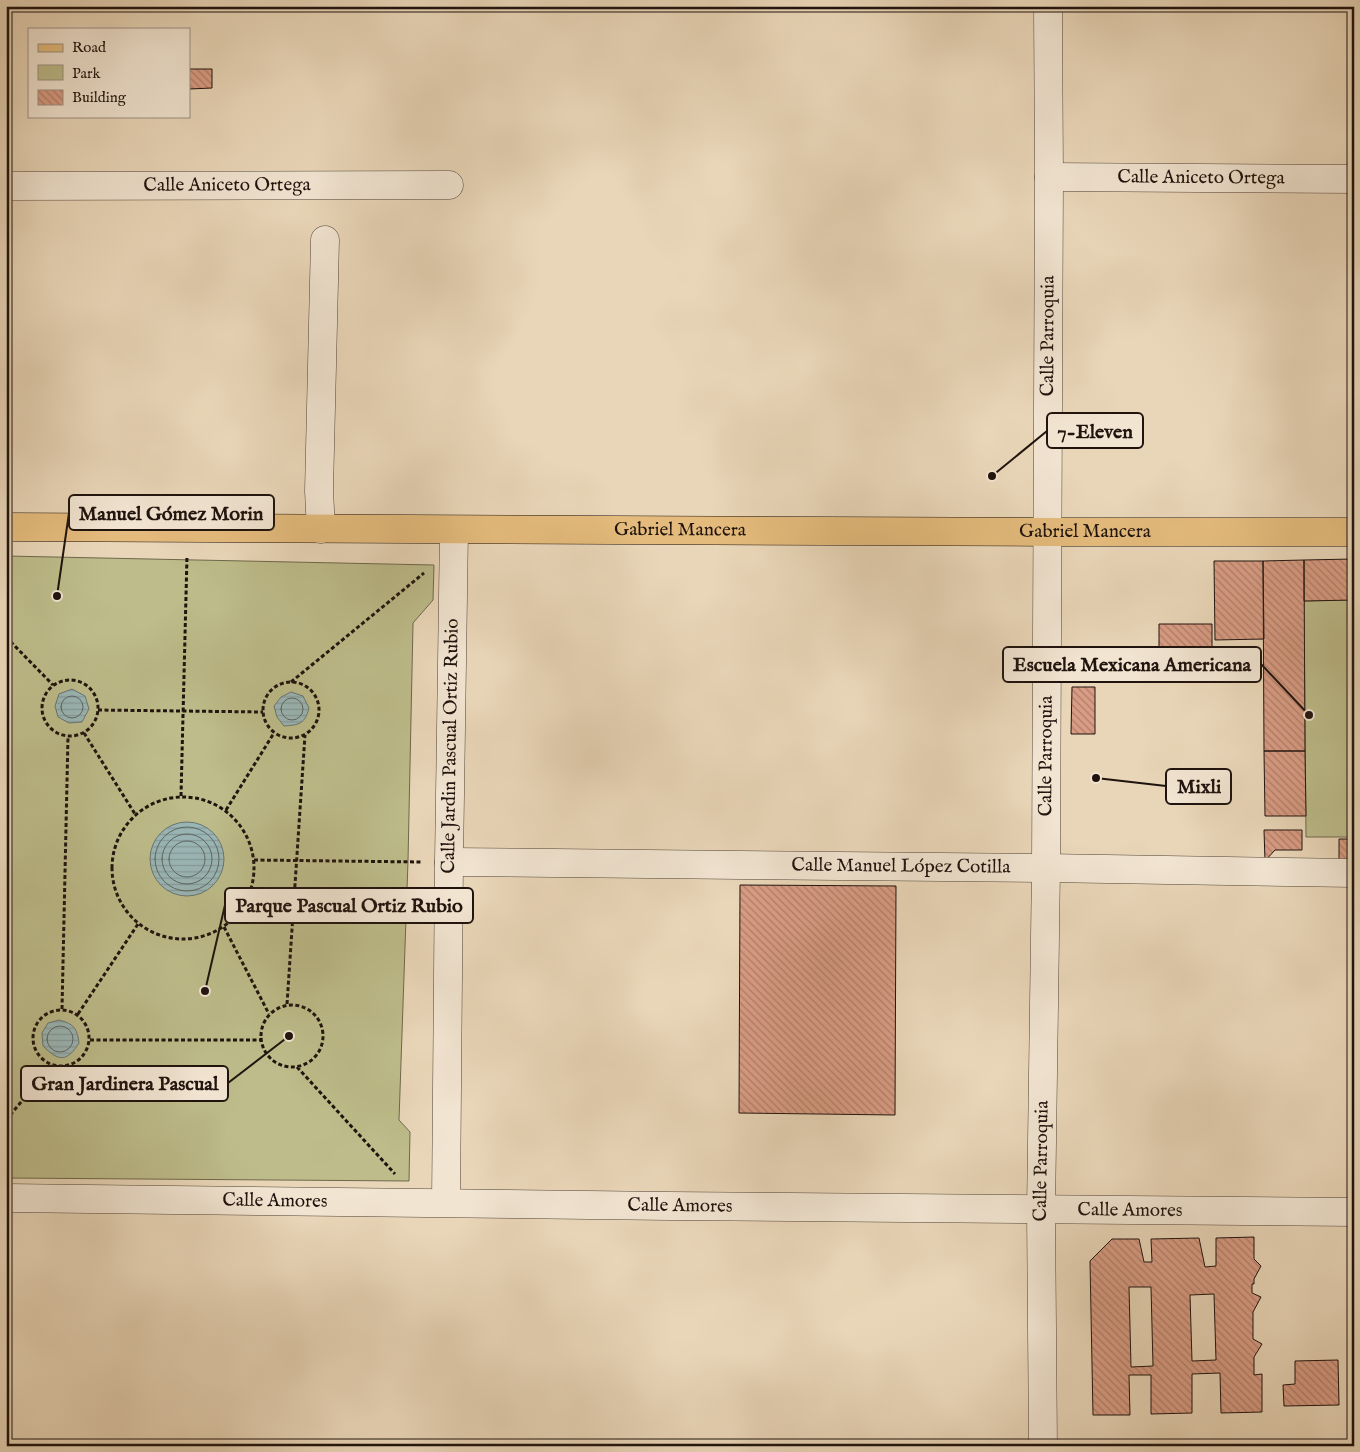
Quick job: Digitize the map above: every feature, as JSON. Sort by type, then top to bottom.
[{"type":"main road","name":"Gabriel Mancera","points":[[6,527],[1354,532]]},
{"type":"street","name":"Calle Parroquia","points":[[1043,1446],[1041,1211],[1046,868],[1048,6]]},
{"type":"street","name":"Calle Aniceto Ortega","points":[[1049,178],[1354,179]]},
{"type":"street","name":"Calle Aniceto Ortega","points":[[6,186],[449,184]]},
{"type":"street","points":[[321,529],[319,491],[324,240]]},
{"type":"street","name":"Calle Jardin Pascual Ortiz Rubio","points":[[433,1202],[449,862],[454,530]]},
{"type":"street","name":"Calle Manuel López Cotilla","points":[[449,862],[1046,868],[1354,874]]},
{"type":"street","name":"Calle Amores","points":[[6,1198],[1041,1211],[1354,1212]]},
{"type":"path","points":[[181,796],[188,528]]},
{"type":"path","points":[[291,682],[426,571]]},
{"type":"path","points":[[6,637],[52,684]]},
{"type":"path","points":[[70,679],[88,685],[98,700],[98,710],[96,719],[84,733],[68,736],[52,730],[46,724],[41,708],[43,699],[52,684],[70,679]]},
{"type":"path","points":[[291,682],[300,683],[309,688],[315,695],[320,712],[318,722],[312,729],[305,735],[290,739],[274,734],[264,720],[263,712],[264,702],[274,687],[282,683],[291,682]]},
{"type":"path","points":[[98,710],[263,712]]},
{"type":"path","points":[[84,733],[135,814]]},
{"type":"path","points":[[226,810],[274,734]]},
{"type":"path","points":[[287,1004],[305,735]]},
{"type":"path","points":[[62,1009],[68,736]]},
{"type":"path","points":[[181,796],[204,799],[226,810],[242,826],[251,846],[254,860],[251,891],[240,911],[224,926],[208,935],[190,940],[172,939],[154,934],[138,924],[122,905],[113,882],[112,866],[112,857],[120,834],[135,814],[148,805],[164,798],[181,796]]},
{"type":"path","points":[[254,860],[449,862]]},
{"type":"path","points":[[78,1014],[138,924]]},
{"type":"path","points":[[224,926],[269,1014]]},
{"type":"path","points":[[287,1004],[298,1005],[308,1009],[316,1016],[323,1036],[318,1051],[308,1063],[298,1067],[278,1064],[263,1050],[261,1040],[260,1031],[269,1014],[287,1004]]},
{"type":"path","points":[[62,1009],[78,1014],[89,1030],[90,1040],[83,1056],[77,1062],[69,1065],[52,1065],[44,1061],[34,1046],[34,1028],[38,1021],[45,1014],[62,1009]]},
{"type":"path","points":[[90,1040],[261,1040]]},
{"type":"path","points":[[6,1120],[52,1065]]},
{"type":"path","points":[[298,1067],[433,1202]]},
{"type":"green space","points":[[6,556],[434,565],[433,600],[413,623],[408,861],[399,1120],[410,1132],[409,1181],[6,1178]]},
{"type":"green space","points":[[1353,600],[1354,837],[1306,837],[1304,601]]},
{"type":"water","points":[[72,689],[85,696],[89,709],[82,722],[69,723],[58,717],[55,706],[59,694]]},
{"type":"water","points":[[291,692],[303,696],[309,708],[306,717],[301,723],[284,726],[277,717],[274,706],[281,697]]},
{"type":"water","points":[[187,822],[201,825],[213,833],[221,845],[224,859],[221,873],[213,885],[201,893],[187,896],[173,893],[161,885],[153,873],[150,859],[153,845],[161,833],[173,825]]},
{"type":"water","points":[[59,1020],[74,1027],[79,1043],[71,1054],[62,1058],[54,1055],[43,1046],[42,1033],[48,1023]]},
{"type":"building","points":[[190,69],[212,69],[212,88],[190,89]]},
{"type":"building","points":[[1353,559],[1353,600],[1304,601],[1304,560]]},
{"type":"building","points":[[1304,560],[1305,751],[1264,751],[1263,561]]},
{"type":"building","points":[[1214,561],[1263,561],[1264,639],[1215,640]]},
{"type":"building","points":[[1159,624],[1212,624],[1212,660],[1159,660]]},
{"type":"building","points":[[1072,687],[1095,687],[1095,734],[1071,734]]},
{"type":"building","points":[[1352,691],[1354,691],[1354,769]]},
{"type":"building","points":[[1264,751],[1305,751],[1306,816],[1265,816]]},
{"type":"building","points":[[1264,830],[1302,830],[1302,850],[1275,850],[1265,861]]},
{"type":"building","points":[[1339,839],[1354,839],[1354,862],[1339,862]]},
{"type":"building","points":[[740,885],[896,886],[895,1115],[739,1113]]},
{"type":"building","points":[[1254,1237],[1254,1259],[1261,1266],[1254,1279],[1254,1284],[1252,1284],[1252,1293],[1261,1297],[1253,1312],[1253,1339],[1262,1344],[1254,1357],[1254,1375],[1262,1374],[1262,1412],[1221,1413],[1220,1373],[1192,1374],[1192,1413],[1151,1414],[1151,1375],[1129,1375],[1130,1415],[1093,1415],[1090,1261],[1112,1239],[1139,1239],[1144,1262],[1152,1262],[1151,1239],[1199,1238],[1205,1267],[1216,1266],[1216,1238]],"holes":[[[1129,1287],[1151,1287],[1153,1366],[1131,1367]],[[1214,1294],[1216,1360],[1192,1361],[1190,1295]]]},
{"type":"building","points":[[1338,1360],[1339,1405],[1284,1406],[1283,1385],[1295,1384],[1295,1361]]},
{"type":"place","name":"7-Eleven","points":[[992,476]]},
{"type":"place","name":"Manuel Gómez Morin","points":[[57,596]]},
{"type":"place","name":"Escuela Mexicana Americana","points":[[1309,715]]},
{"type":"place","name":"Mixli","points":[[1096,778]]},
{"type":"place","name":"Parque Pascual Ortiz Rubio","points":[[205,991]]},
{"type":"place","name":"Gran Jardinera Pascual","points":[[289,1036]]}]
